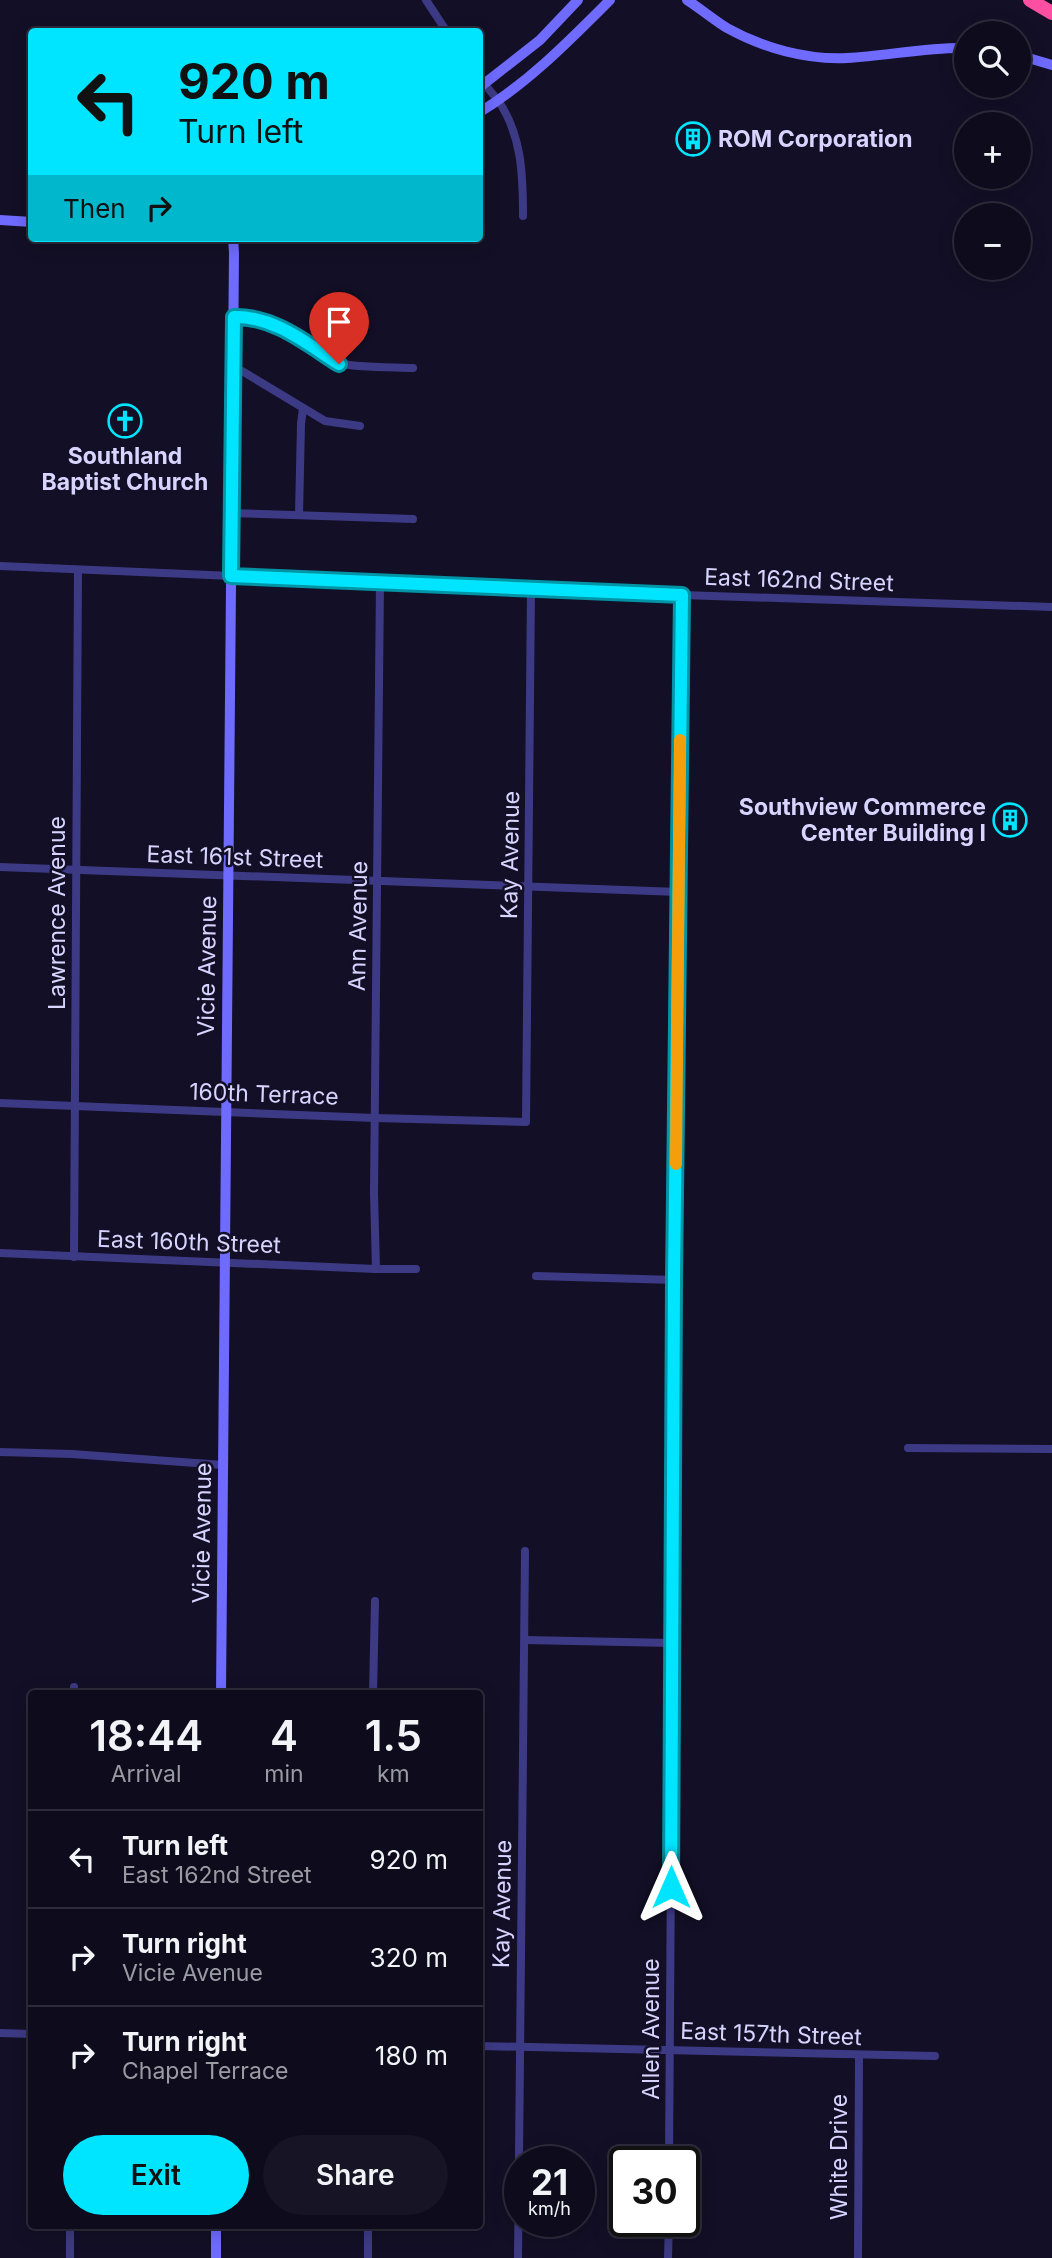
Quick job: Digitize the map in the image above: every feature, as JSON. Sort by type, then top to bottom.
[{"type":"highway","points":[[1030,0],[1052,13]]},
{"type":"street","points":[[426,0],[444,28]]},
{"type":"street","points":[[483,82],[540,40],[579,0]]},
{"type":"street","points":[[483,110],[498,101],[562,46],[610,0]]},
{"type":"street","points":[[687,0],[735,32],[801,55],[844,58],[954,48]]},
{"type":"street","points":[[1031,59],[1052,65]]},
{"type":"street","points":[[483,85],[498,101],[516,139],[523,169],[523,215]]},
{"type":"street","points":[[0,220],[28,222]]},
{"type":"street","name":"Vicie Avenue","points":[[221,1690],[233,242]]},
{"type":"street","points":[[234,317],[265,320],[339,364],[413,368]]},
{"type":"street","points":[[233,368],[333,424],[360,426]]},
{"type":"street","points":[[299,515],[303,408]]},
{"type":"street","points":[[232,513],[412,519]]},
{"type":"street","name":"East 162nd Street","points":[[0,566],[682,595],[1052,607]]},
{"type":"street","name":"Lawrence Avenue","points":[[75,1256],[78,570]]},
{"type":"street","name":"Ann Avenue","points":[[376,1269],[374,1194],[380,582]]},
{"type":"street","name":"Kay Avenue","points":[[526,1122],[531,589]]},
{"type":"street","name":"Allen Avenue","points":[[669,2146],[674,1280],[682,595]]},
{"type":"street","name":"East 161st Street","points":[[0,867],[679,892]]},
{"type":"street","name":"160th Terrace","points":[[0,1103],[526,1122]]},
{"type":"street","name":"East 160th Street","points":[[0,1253],[416,1269]]},
{"type":"street","points":[[536,1276],[674,1280]]},
{"type":"street","points":[[908,1448],[1052,1449]]},
{"type":"street","points":[[0,1452],[72,1454],[223,1465]]},
{"type":"street","name":"Kay Avenue","points":[[518,2258],[526,1551]]},
{"type":"street","points":[[373,1690],[375,1601]]},
{"type":"street","points":[[524,1640],[672,1643]]},
{"type":"street","points":[[0,2033],[28,2034]]},
{"type":"street","name":"East 157th Street","points":[[483,2046],[760,2050],[859,2056],[935,2056]]},
{"type":"street","name":"White Drive","points":[[858,2258],[859,2056]]},
{"type":"street","points":[[70,2229],[70,2258]]},
{"type":"street","points":[[216,2229],[216,2258]]},
{"type":"street","points":[[368,2229],[368,2258]]},
{"type":"street","points":[[668,2258],[669,2237]]},
{"type":"slow traffic","points":[[676,1164],[680,740]]},
{"type":"place","name":"ROM Corporation","points":[[693,139]]},
{"type":"place","name":"Southland Baptist Church","points":[[125,421]]},
{"type":"place","name":"Southview Commerce Center Building I","points":[[1010,820]]},
{"type":"route","points":[[339,364],[265,320],[234,317],[231,576],[682,595],[674,1280],[671,1887]]}]
